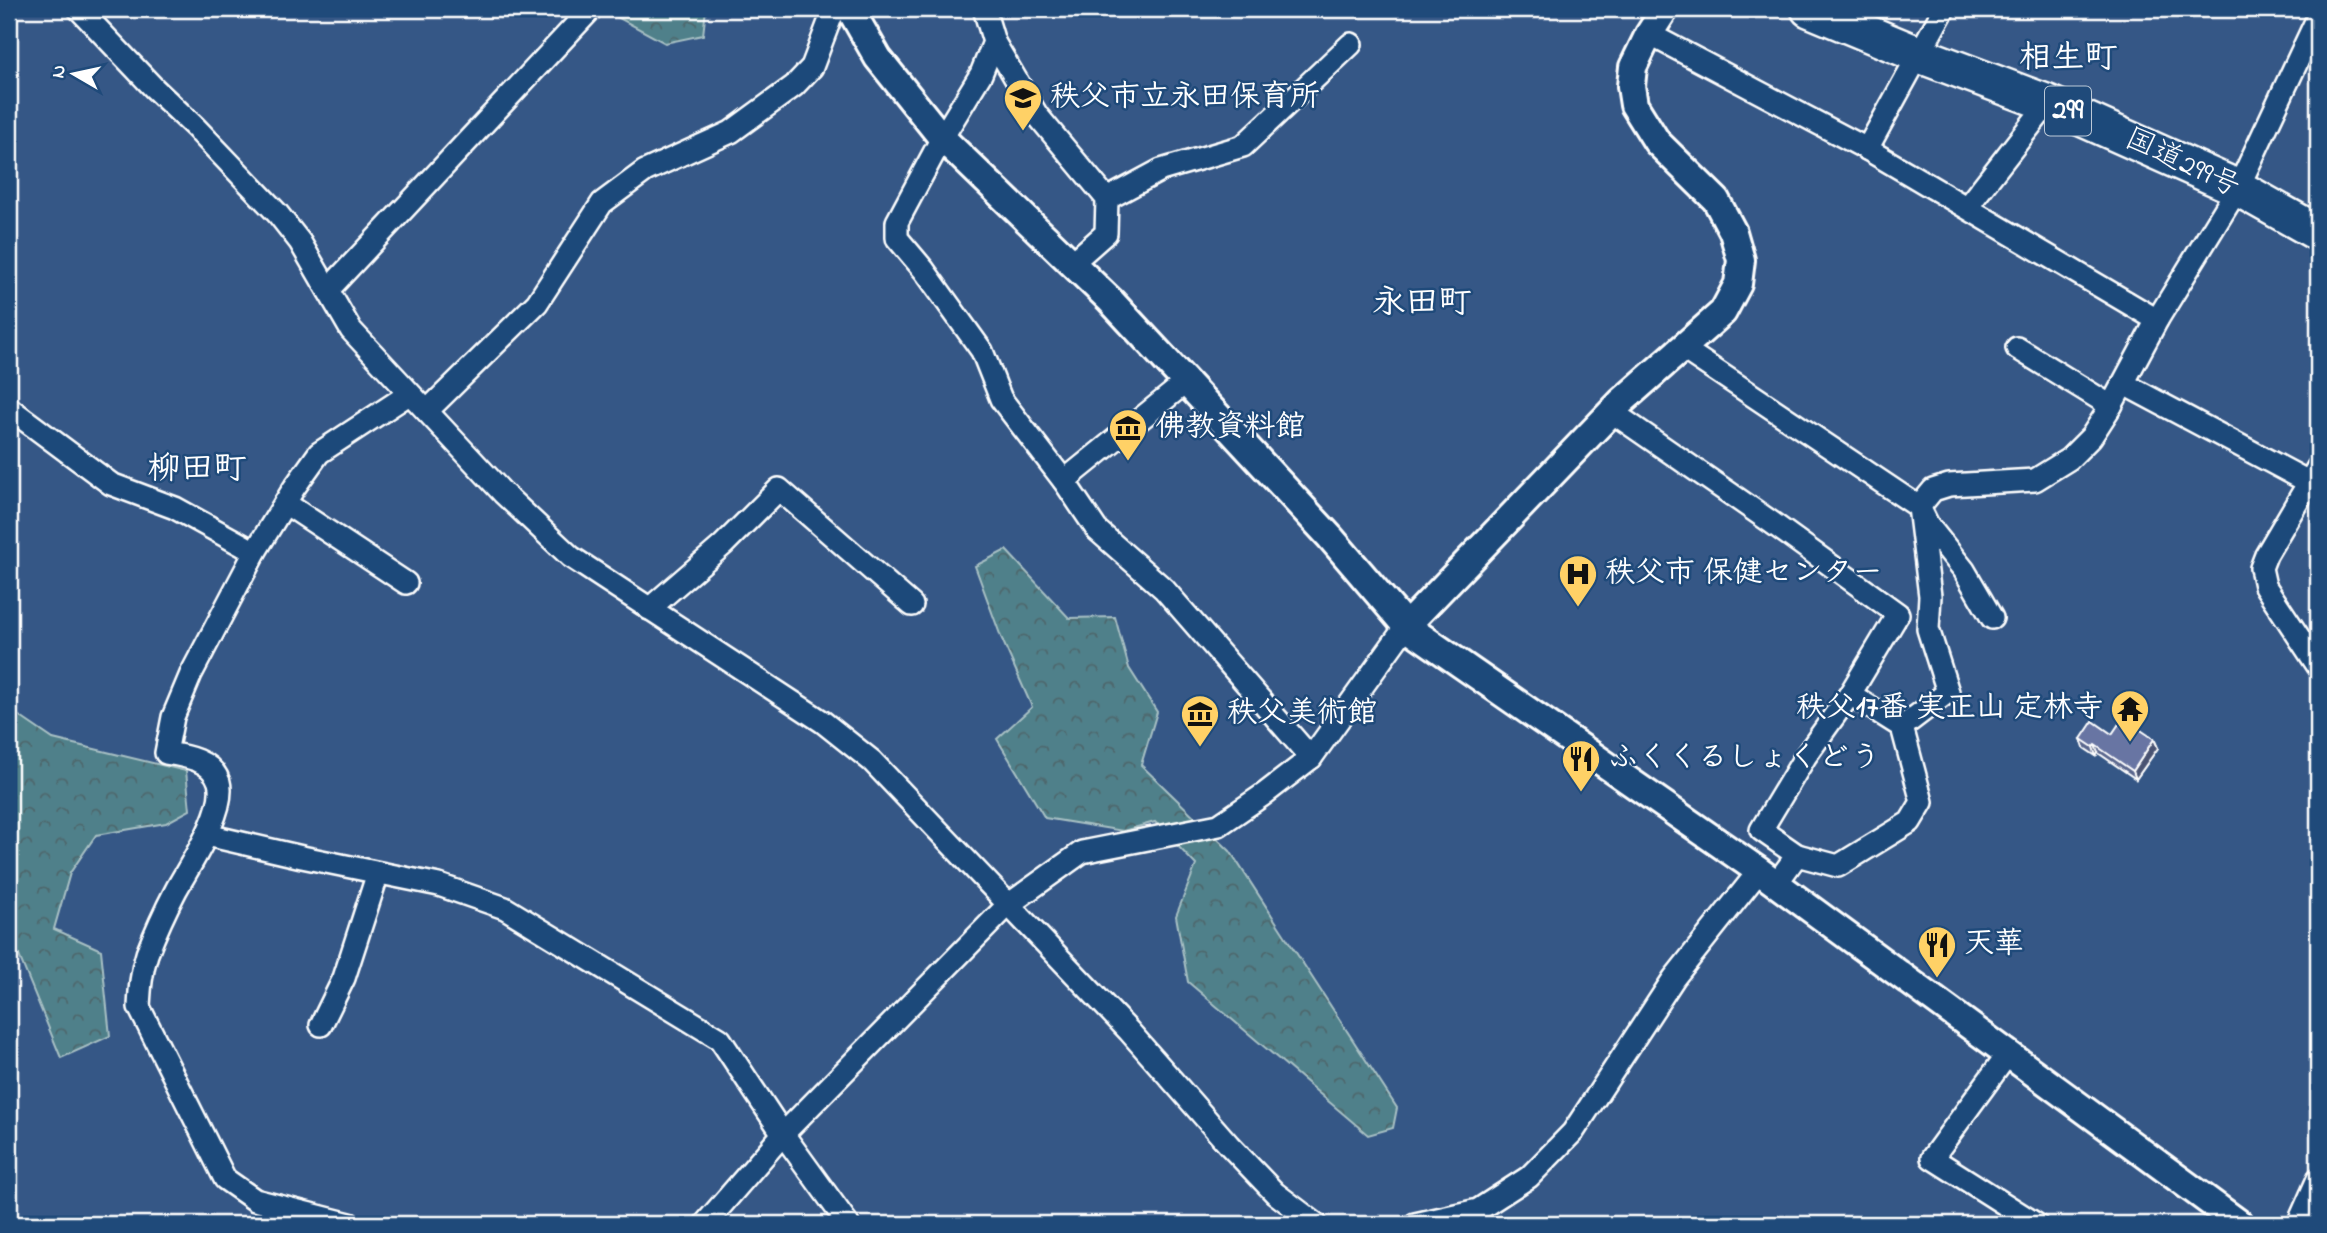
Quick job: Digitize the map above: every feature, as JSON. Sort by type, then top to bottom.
[{"type":"highway","name":"国道299号","points":[[1808,9],[2048,103],[2238,188],[2318,233]]},
{"type":"street","points":[[79,9],[278,214],[300,242],[351,330],[503,493],[571,557],[823,722],[872,761],[1129,1031],[1229,1145],[1266,1183],[1316,1224]]},
{"type":"street","points":[[328,290],[591,9]]},
{"type":"street","points":[[427,411],[537,303],[602,203],[645,171],[731,132],[794,86],[812,67],[834,9]]},
{"type":"street","points":[[850,9],[878,58],[942,138],[1110,300],[1330,537],[1406,626],[1768,878],[2240,1224]]},
{"type":"street","points":[[984,9],[994,42],[1037,115],[1107,199],[1106,233],[1072,262]]},
{"type":"street","points":[[705,1224],[783,1134],[1008,905],[1082,852],[1219,825],[1311,758],[1406,626],[1612,412],[1723,312],[1738,284],[1741,260],[1734,232],[1716,201],[1657,142],[1633,105],[1633,66],[1665,9]]},
{"type":"street","points":[[1867,149],[1944,9]]},
{"type":"street","points":[[1902,727],[1948,692],[1928,629],[1930,596],[1919,508],[1933,491],[1949,485],[2035,480],[2068,459],[2091,437],[2124,384],[2157,320],[2238,188],[2318,17]]},
{"type":"street","points":[[1649,34],[1867,149],[2157,320]]},
{"type":"street","points":[[994,42],[981,74],[942,138],[897,222],[897,238],[924,270],[982,351],[1001,399],[1064,481],[1097,530],[1164,589],[1311,758]]},
{"type":"street","points":[[1107,199],[1161,170],[1244,146],[1351,44]]},
{"type":"street","points":[[1967,207],[2048,103]]},
{"type":"street","points":[[1682,348],[1919,508],[1928,524],[1964,570],[1992,618]]},
{"type":"street","points":[[2017,348],[2111,406]]},
{"type":"street","points":[[1064,481],[1186,382]]},
{"type":"street","points":[[2124,384],[2315,479],[2266,555],[2261,568],[2265,586],[2318,666]]},
{"type":"street","points":[[350,1224],[255,1200],[225,1179],[139,1007],[140,985],[146,956],[175,892],[207,835],[221,794],[219,781],[212,770],[194,758],[166,753],[173,717],[191,674],[255,552],[319,453],[409,394]]},
{"type":"street","points":[[9,408],[111,484],[175,508],[255,552]]},
{"type":"street","points":[[1612,412],[1898,614],[1850,694],[1805,757],[1761,830],[1797,855],[1838,866],[1910,822],[1922,802],[1902,727],[1850,694]]},
{"type":"street","points":[[649,609],[723,545],[779,489],[912,605]]},
{"type":"street","points":[[285,503],[407,583]]},
{"type":"street","points":[[207,835],[439,885],[505,908],[720,1039],[783,1134],[848,1224]]},
{"type":"street","points":[[1415,1224],[1478,1210],[1529,1177],[1573,1132],[1674,978],[1768,878],[1797,855]]},
{"type":"street","points":[[321,1025],[344,978],[378,873]]},
{"type":"street","points":[[2007,1055],[1932,1158],[2036,1224]]},
{"type":"street","points":[[2298,1224],[2318,1179]]},
{"type":"green space","points":[[607,9],[706,9],[703,35],[665,43]]},
{"type":"green space","points":[[1006,550],[1069,618],[1115,617],[1129,668],[1157,712],[1141,765],[1230,851],[1397,1108],[1393,1128],[1368,1135],[1188,982],[1176,916],[1196,865],[1155,822],[1123,831],[1045,818],[997,739],[1032,707],[1001,637],[975,566]]},
{"type":"green space","points":[[9,709],[53,739],[186,771],[190,810],[166,823],[96,835],[70,873],[54,929],[101,950],[110,1036],[61,1058],[18,953],[9,945]]},
{"type":"building","points":[[2123,718],[2154,739],[2133,771],[2095,745],[2093,747],[2081,739],[2093,721],[2112,734]]},
{"type":"place","name":"秩父市立永田保育所","points":[[1023,132]]},
{"type":"place","name":"佛教資料館","points":[[1128,462]]},
{"type":"place","name":"秩父市 保健センター","points":[[1578,608]]},
{"type":"place","name":"秩父17番 実正山 定林寺","points":[[2130,743]]},
{"type":"place","name":"秩父美術館","points":[[1200,748]]},
{"type":"place","name":"ふくくるしょくどう","points":[[1581,793]]},
{"type":"place","name":"天華","points":[[1937,979]]},
{"type":"district","name":"相生町","points":[[2068,59]]},
{"type":"district","name":"永田町","points":[[1422,304]]},
{"type":"district","name":"柳田町","points":[[197,470]]}]
